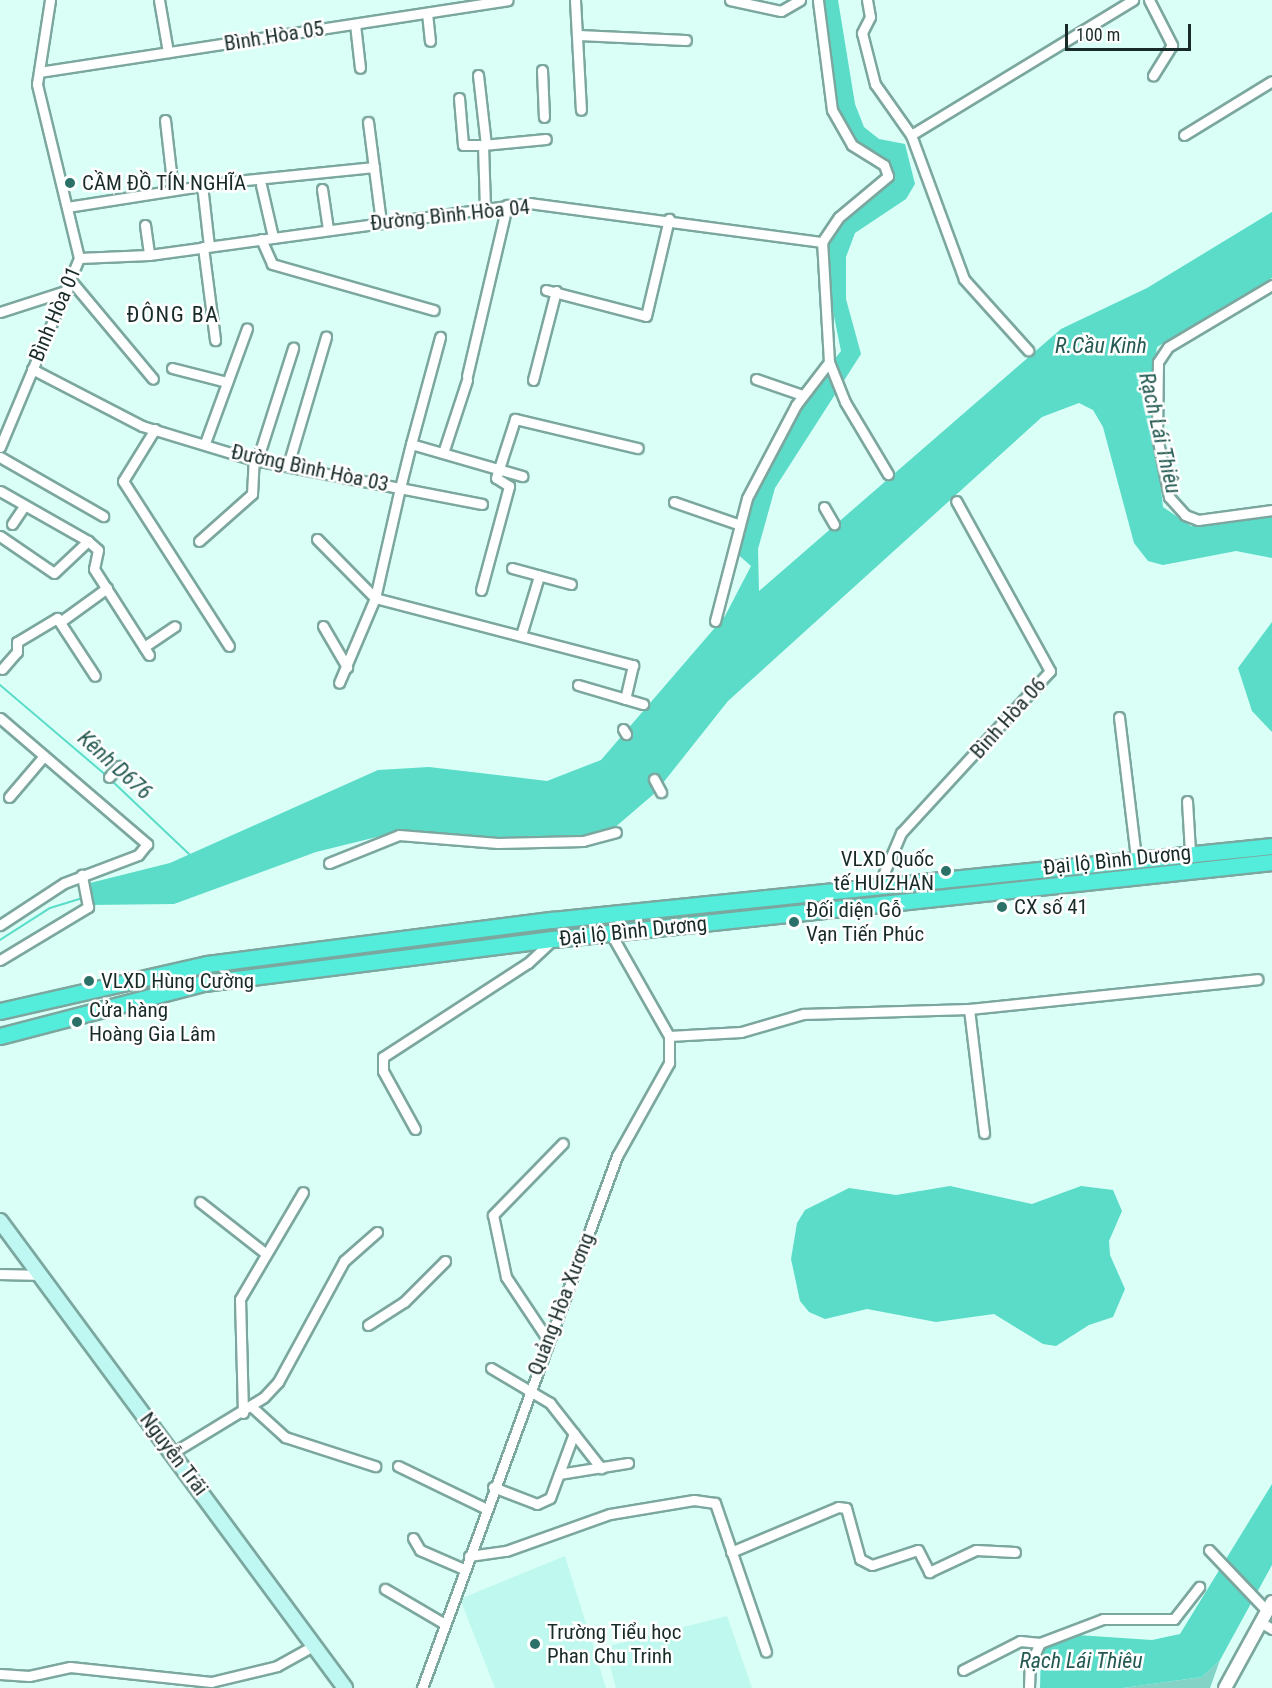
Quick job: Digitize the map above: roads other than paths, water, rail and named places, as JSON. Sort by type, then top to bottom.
[{"type":"highway","name":"Đại lộ Bình Dương","points":[[0,1011],[207,964],[552,920],[1265,846]]},
{"type":"highway","name":"Đại lộ Bình Dương","points":[[0,1036],[204,983],[554,939],[1267,863]]},
{"type":"highway","points":[[1071,865],[1074,884]]},
{"type":"highway","points":[[902,884],[905,903]]},
{"type":"highway","points":[[552,920],[554,939]]},
{"type":"main road","name":"Nguyễn Trãi","points":[[0,1221],[34,1275]]},
{"type":"main road","name":"Nguyễn Trãi","points":[[0,1236],[34,1275],[345,1688]]},
{"type":"main road","name":"Nguyễn Trãi","points":[[129,1401],[174,1452],[279,1602],[335,1688]]},
{"type":"street","name":"Bình Hòa 01","points":[[0,447],[70,286],[79,258],[39,72],[50,0]]},
{"type":"street","points":[[159,0],[168,52]]},
{"type":"street","name":"Bình Hòa 05","points":[[39,72],[427,13],[481,2],[508,0]]},
{"type":"street","points":[[575,0],[581,110]]},
{"type":"street","points":[[730,0],[753,2],[781,10],[800,0]]},
{"type":"street","points":[[818,0],[832,110],[852,145],[888,173],[839,217],[822,242],[829,362],[841,384],[845,402],[888,474]]},
{"type":"street","points":[[867,0],[870,17],[862,33],[875,84],[911,135],[964,279],[1028,350]]},
{"type":"street","points":[[911,135],[1133,0]]},
{"type":"street","points":[[1149,0],[1172,45],[1153,76]]},
{"type":"street","points":[[427,13],[430,41]]},
{"type":"street","points":[[355,24],[360,68]]},
{"type":"street","points":[[578,35],[686,39]]},
{"type":"street","points":[[542,70],[544,117]]},
{"type":"street","points":[[478,75],[484,145],[485,208]]},
{"type":"street","points":[[1184,135],[1272,81]]},
{"type":"street","points":[[459,98],[463,145],[546,139]]},
{"type":"street","points":[[165,120],[173,190]]},
{"type":"street","points":[[368,123],[381,222]]},
{"type":"street","points":[[67,207],[202,185],[374,167]]},
{"type":"street","points":[[261,184],[273,237]]},
{"type":"street","points":[[202,185],[215,340]]},
{"type":"street","points":[[322,189],[328,229]]},
{"type":"street","points":[[442,453],[467,378],[507,205]]},
{"type":"street","name":"Đường Bình Hòa 04","points":[[79,258],[149,255],[507,205],[669,219],[822,242]]},
{"type":"street","points":[[546,290],[646,316],[669,219]]},
{"type":"street","points":[[145,225],[149,255]]},
{"type":"street","points":[[261,239],[272,264],[434,310]]},
{"type":"street","points":[[1272,285],[1168,347],[1158,363],[1156,436],[1169,496],[1185,515],[1198,520],[1272,510]]},
{"type":"street","points":[[0,312],[70,286],[153,379]]},
{"type":"street","points":[[533,380],[556,291]]},
{"type":"street","points":[[205,442],[247,328]]},
{"type":"street","points":[[288,465],[326,337]]},
{"type":"street","points":[[440,337],[400,488],[482,504]]},
{"type":"street","points":[[199,541],[252,494],[255,461],[293,348]]},
{"type":"street","points":[[715,621],[738,524],[802,395],[829,362]]},
{"type":"street","points":[[172,368],[227,382]]},
{"type":"street","name":"Đường Bình Hòa 03","points":[[32,369],[155,429],[205,442],[255,461],[288,465],[400,488],[375,598],[339,683]]},
{"type":"street","points":[[756,379],[802,395]]},
{"type":"street","points":[[481,590],[509,486],[496,479],[519,418],[638,448]]},
{"type":"street","points":[[155,429],[123,481],[229,646]]},
{"type":"street","points":[[411,444],[522,476]]},
{"type":"street","points":[[0,457],[103,516]]},
{"type":"street","points":[[0,490],[24,506],[88,541],[97,549],[93,565],[147,651],[176,626]]},
{"type":"street","points":[[674,502],[738,524]]},
{"type":"street","name":"Bình Hòa 06","points":[[878,887],[901,833],[1050,671],[958,503]]},
{"type":"street","points":[[12,524],[24,506]]},
{"type":"street","points":[[824,507],[834,524]]},
{"type":"street","points":[[0,536],[54,573],[88,541]]},
{"type":"street","points":[[317,539],[375,598],[522,633],[633,665],[625,699]]},
{"type":"street","points":[[512,568],[571,584]]},
{"type":"street","points":[[522,633],[539,576]]},
{"type":"street","points":[[60,622],[107,588]]},
{"type":"street","points":[[2,669],[17,652],[17,642],[57,618],[95,676]]},
{"type":"street","points":[[323,626],[347,668]]},
{"type":"street","points":[[578,685],[643,704]]},
{"type":"street","points":[[1119,717],[1137,858]]},
{"type":"street","points":[[0,718],[44,756],[95,793],[147,844],[138,855],[82,875],[0,925]]},
{"type":"street","points":[[9,797],[44,756]]},
{"type":"street","points":[[109,777],[119,766]]},
{"type":"street","points":[[654,779],[661,792]]},
{"type":"street","points":[[1187,801],[1190,852]]},
{"type":"street","points":[[329,862],[399,835],[508,843],[583,841],[616,832]]},
{"type":"street","points":[[0,960],[88,907],[82,875]]},
{"type":"street","points":[[612,934],[669,1036],[741,1032],[803,1014],[969,1009],[1257,979]]},
{"type":"street","points":[[415,1129],[383,1071],[383,1057],[528,963],[554,939]]},
{"type":"street","points":[[969,1009],[984,1133]]},
{"type":"street","name":"Quảng Hòa Xương","points":[[422,1688],[485,1508],[617,1156],[669,1063],[669,1036]]},
{"type":"street","points":[[548,1340],[506,1277],[493,1215],[563,1143]]},
{"type":"street","points":[[243,1413],[238,1316],[244,1286],[303,1192]]},
{"type":"street","points":[[200,1202],[265,1253]]},
{"type":"street","points":[[174,1452],[252,1407],[278,1382],[344,1261],[377,1232]]},
{"type":"street","points":[[368,1325],[404,1302],[445,1261]]},
{"type":"street","points":[[0,1274],[34,1275]]},
{"type":"street","points":[[491,1368],[528,1394],[550,1402],[601,1468]]},
{"type":"street","points":[[252,1407],[285,1437],[375,1466]]},
{"type":"street","points":[[493,1487],[537,1503],[550,1498],[574,1433]]},
{"type":"street","points":[[559,1474],[628,1463]]},
{"type":"street","points":[[398,1466],[485,1508]]},
{"type":"street","points":[[469,1556],[506,1551],[610,1514],[694,1500],[715,1503],[766,1652]]},
{"type":"street","points":[[731,1552],[838,1507],[846,1508],[860,1559],[872,1565],[918,1550],[929,1572],[976,1550],[1015,1552]]},
{"type":"street","points":[[413,1538],[420,1550],[464,1569]]},
{"type":"street","points":[[1209,1550],[1266,1612],[1272,1629]]},
{"type":"street","points":[[963,1670],[1020,1641],[1043,1641],[1065,1630],[1104,1619],[1174,1619],[1199,1587]]},
{"type":"street","points":[[385,1589],[445,1624]]},
{"type":"street","points":[[1225,1688],[1266,1612]]},
{"type":"street","points":[[1029,1688],[1030,1665],[1043,1641]]},
{"type":"street","points":[[0,1674],[29,1676],[70,1667],[211,1682],[277,1666],[308,1649]]},
{"type":"water","name":"R.Cầu Kinh","points":[[823,0],[838,0],[855,104],[864,127],[879,139],[905,144],[915,184],[906,199],[855,233],[846,257],[846,299],[861,354],[775,488],[758,549],[759,591],[1061,329],[1147,288],[1272,212],[1272,278],[1157,347],[1150,395],[1163,507],[1191,526],[1250,511],[1272,513],[1272,558],[1236,551],[1163,565],[1148,561],[1134,543],[1103,427],[1093,410],[1079,403],[1042,417],[728,701],[655,793],[613,829],[583,837],[496,840],[397,832],[316,852],[174,904],[88,905],[82,885],[170,863],[378,770],[429,767],[547,781],[601,760],[725,616],[751,566],[734,551],[749,499],[805,396],[841,351],[827,282],[829,237],[894,176],[889,163],[859,146],[836,109]]},
{"type":"water","points":[[1272,622],[1272,732],[1252,711],[1238,668]]},
{"type":"water","points":[[950,1186],[1032,1204],[1081,1186],[1113,1190],[1122,1211],[1109,1241],[1110,1255],[1125,1289],[1113,1317],[1089,1325],[1056,1346],[1043,1344],[994,1314],[936,1322],[867,1309],[825,1319],[809,1312],[800,1301],[791,1259],[797,1223],[805,1210],[849,1188],[896,1195]]},
{"type":"water","name":"Rạch Lái Thiêu","points":[[1272,1484],[1272,1565],[1220,1660],[1202,1677],[1123,1688],[1040,1688],[1041,1649],[1055,1640],[1077,1635],[1152,1640],[1180,1634]]},
{"type":"waterway","name":"Kênh D676","points":[[0,685],[107,776]]},
{"type":"waterway","name":"Kênh D676","points":[[111,780],[190,855]]},
{"type":"waterway","points":[[0,940],[50,908],[82,898]]},
{"type":"place","name":"CẦM ĐỒ TÍN NGHĨA","points":[[70,183]]},
{"type":"place","name":"VLXD Quốc tế HUIZHAN","points":[[946,871]]},
{"type":"place","name":"CX số 41","points":[[1002,907]]},
{"type":"place","name":"Đối diện Gỗ Vạn Tiến Phúc","points":[[794,922]]},
{"type":"place","name":"VLXD Hùng Cường","points":[[89,981]]},
{"type":"place","name":"Cửa hàng Hoàng Gia Lâm","points":[[77,1022]]},
{"type":"place","name":"Trường Tiểu học Phan Chu Trinh","points":[[535,1644]]},
{"type":"district","name":"ĐÔNG BA","points":[[173,315]]}]
